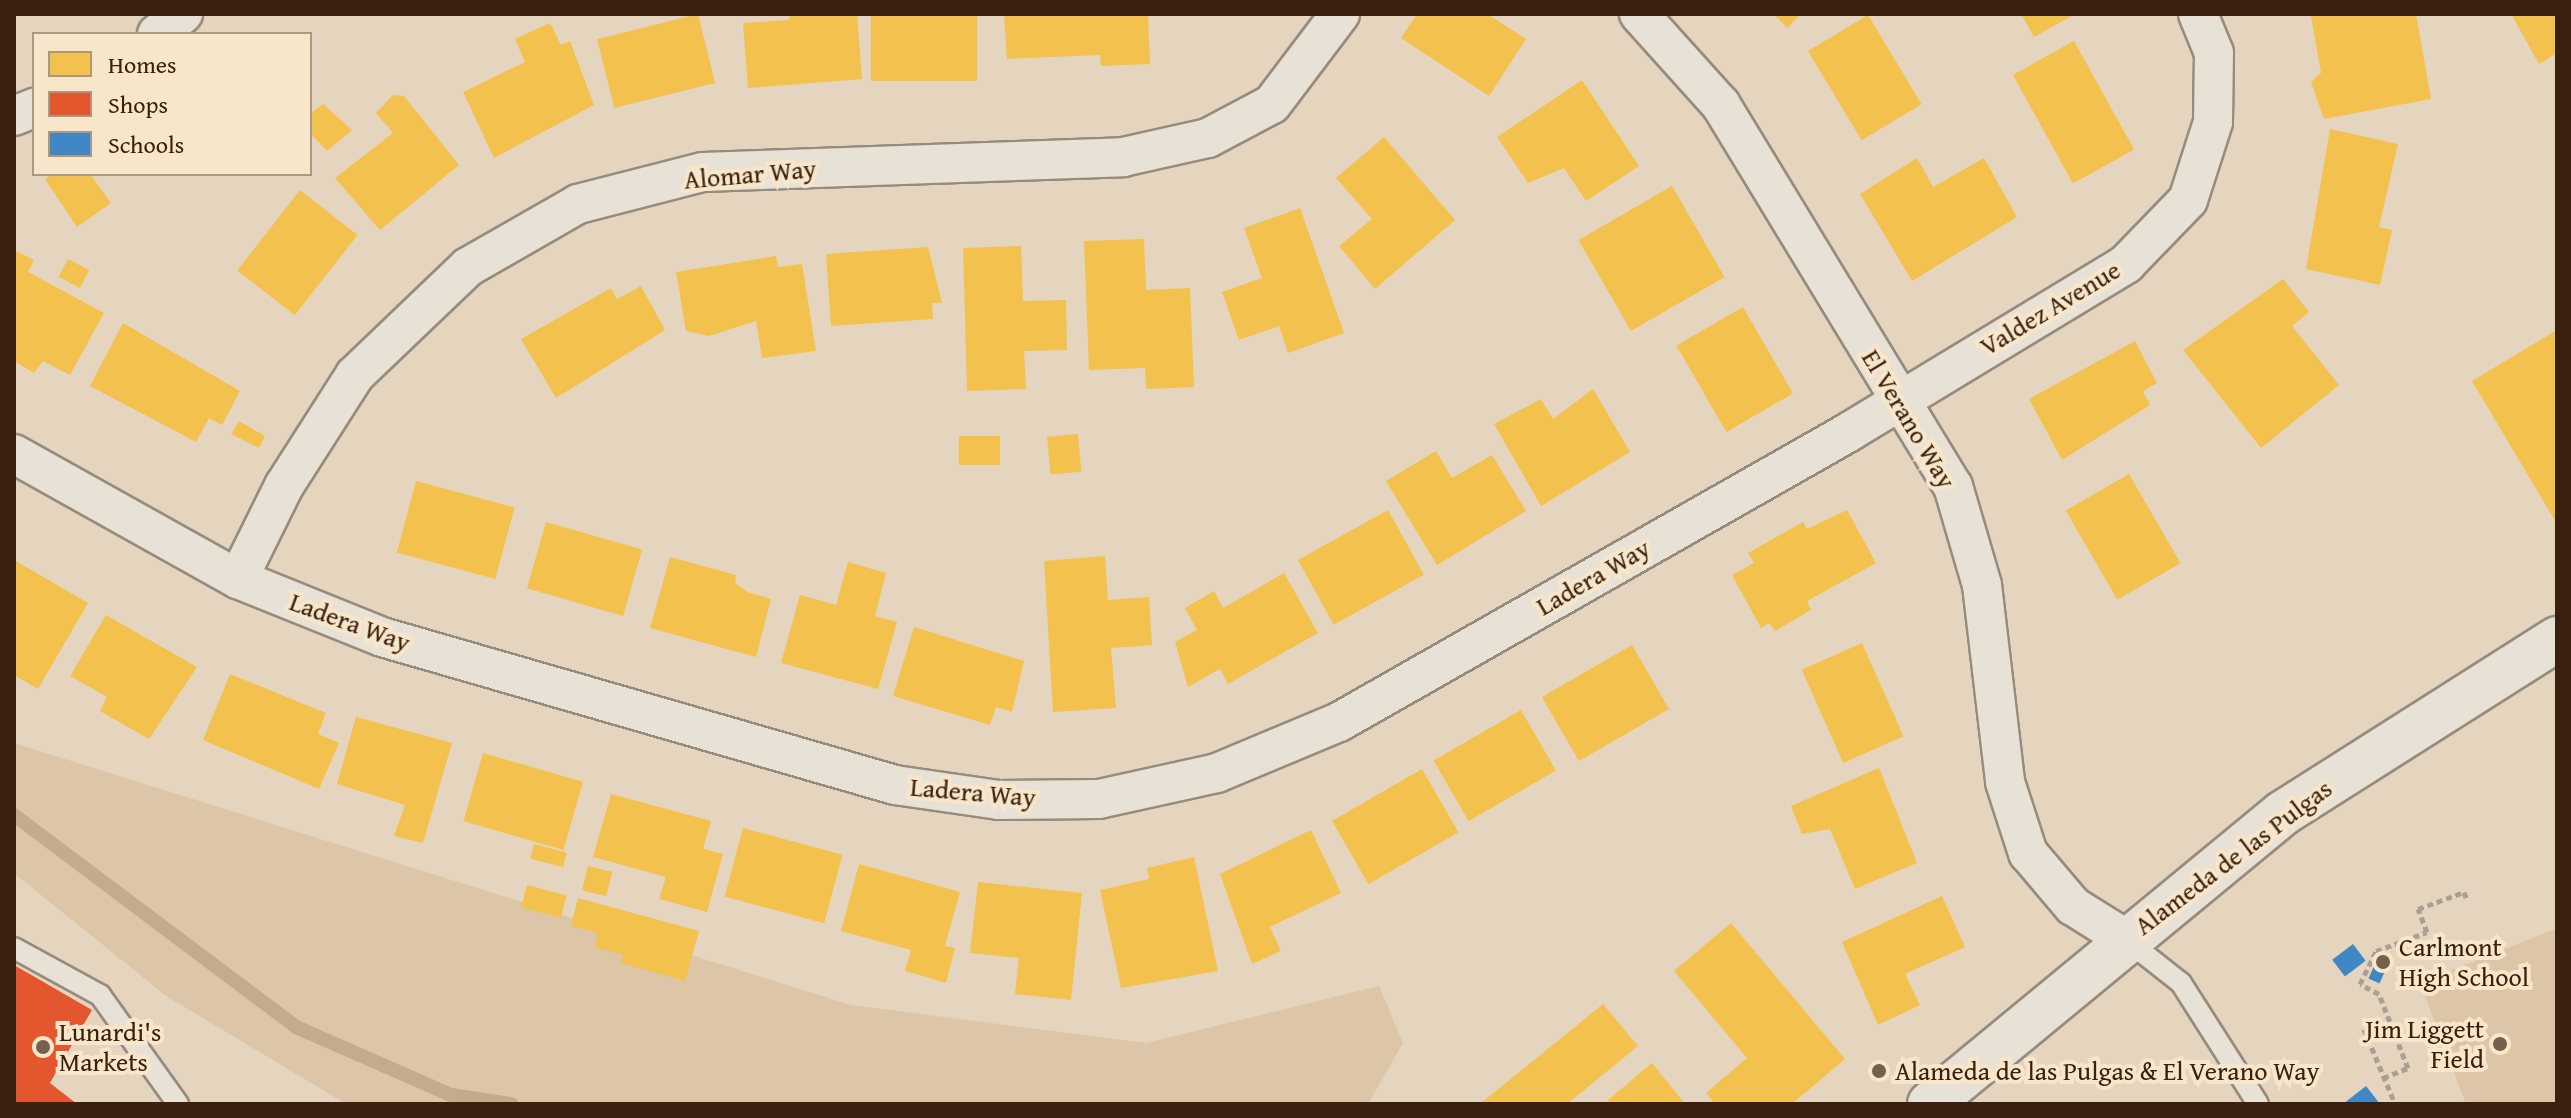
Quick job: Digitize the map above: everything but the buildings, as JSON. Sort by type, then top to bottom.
[{"type":"main road","name":"Alameda de las Pulgas","points":[[1930,1104],[2124,938],[2283,813],[2557,639]]},
{"type":"street","points":[[160,32],[183,14]]},
{"type":"street","name":"Alomar Way","points":[[238,579],[284,486],[355,375],[468,267],[578,204],[703,172],[1123,157],[1208,138],[1272,104],[1340,14]]},
{"type":"street","name":"El Verano Way","points":[[1639,14],[1721,105],[1897,399],[1953,486],[1982,585],[2005,782],[2028,853],[2073,906],[2124,938]]},
{"type":"street","name":"Valdez Avenue","points":[[1897,399],[2126,264],[2188,200],[2213,122],[2214,53],[2198,14]]},
{"type":"street","name":"Ladera Way","points":[[14,454],[238,579],[382,637],[895,785],[999,800],[1099,799],[1217,773],[1339,722],[1897,399]]},
{"type":"lane","points":[[2124,938],[2181,983],[2258,1104]]},
{"type":"lane","points":[[14,948],[100,995],[178,1104]]},
{"type":"path","points":[[2383,1078],[2408,1068],[2379,994],[2360,984],[2376,951],[2427,932],[2418,909],[2464,892],[2467,900]]},
{"type":"path","points":[[2364,1029],[2395,1104]]},
{"type":"shaded area","points":[[14,743],[851,1005],[1146,1043],[1379,986],[1403,1043],[1368,1104],[346,1104],[166,996],[14,873]]},
{"type":"shaded area","name":"Jim Liggett Field","points":[[2557,928],[2557,1104],[2466,1104],[2420,983]]},
{"type":"waterway","points":[[14,815],[296,1027],[451,1095],[511,1104]]},
{"type":"place","name":"Carlmont High School","points":[[2383,962]]},
{"type":"place","name":"Jim Liggett Field","points":[[2500,1044]]},
{"type":"place","name":"Lunardi's Markets","points":[[43,1047]]},
{"type":"place","name":"Alameda de las Pulgas & El Verano Way","points":[[1879,1071]]}]
